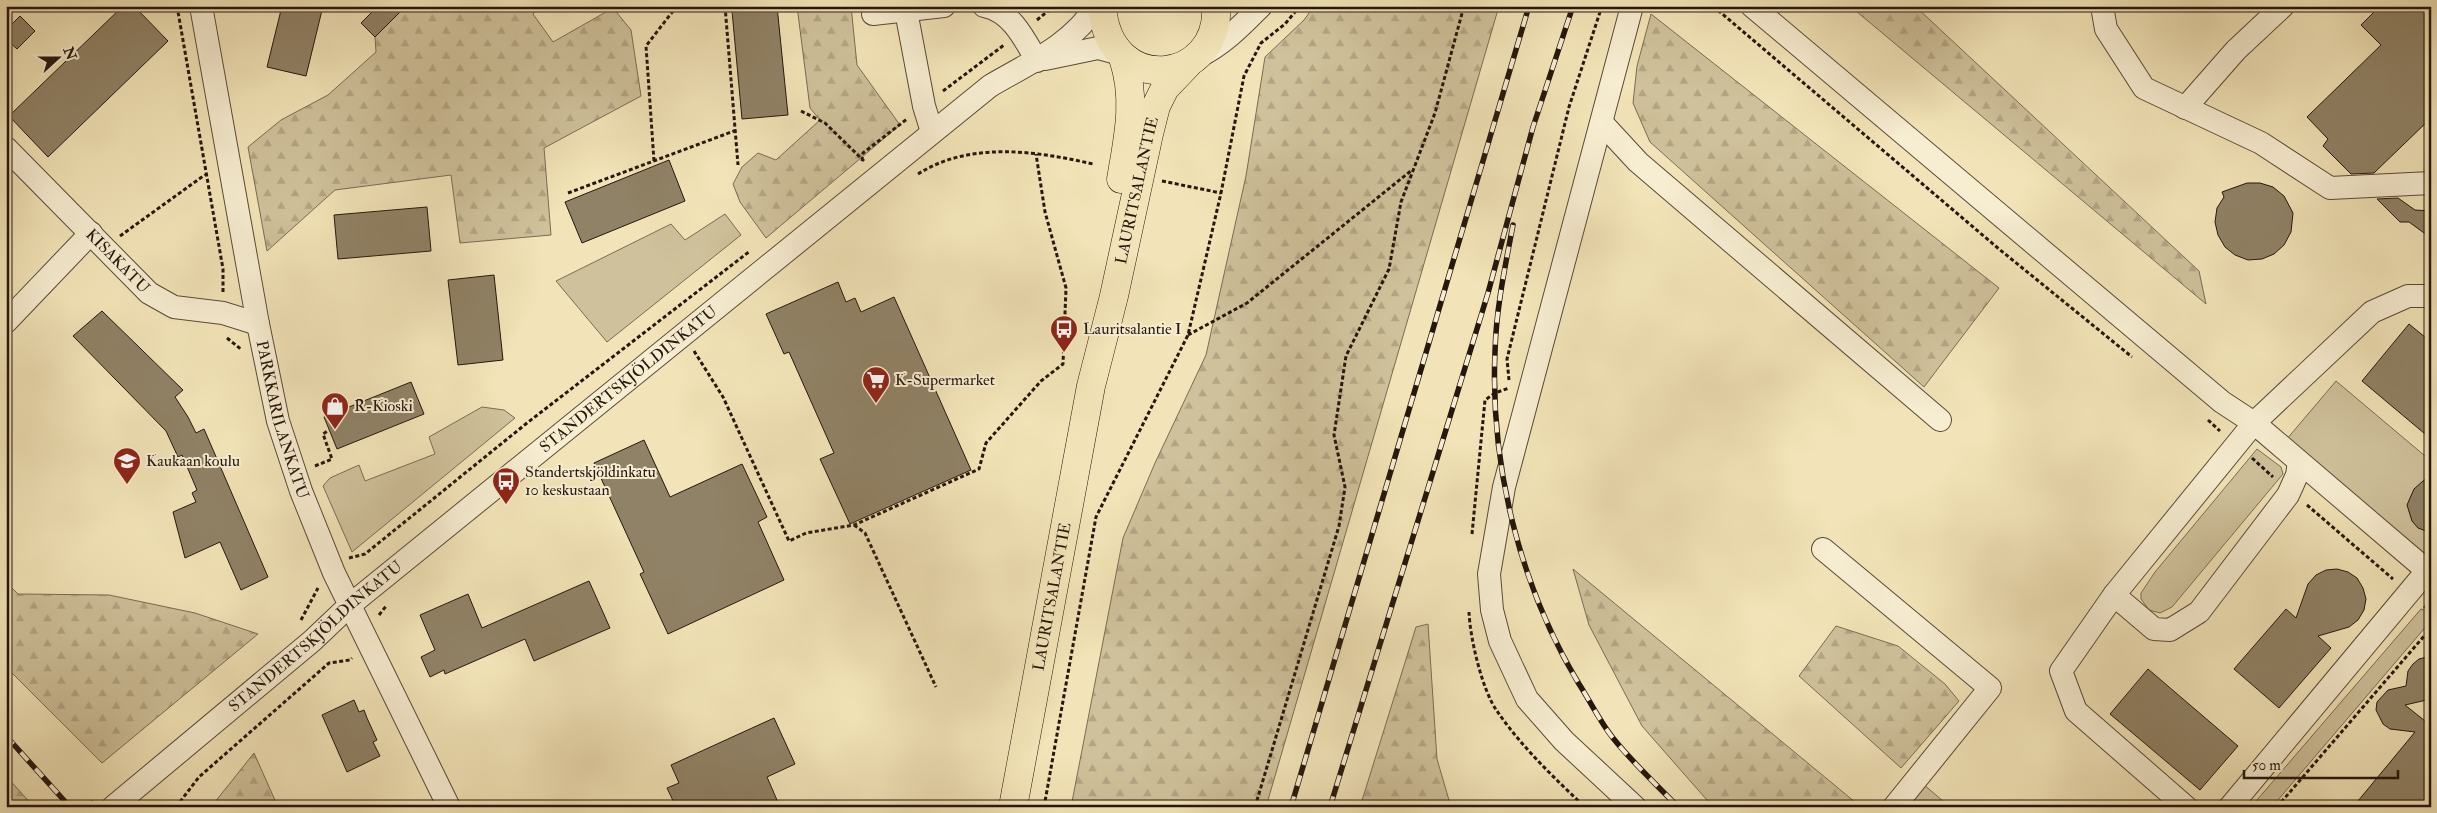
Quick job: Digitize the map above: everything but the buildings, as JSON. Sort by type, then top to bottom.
[{"type":"main road","name":"LAURITSALANTIE","points":[[1092,386],[1102,292],[1130,122],[1130,79],[1122,56],[1105,29],[1102,6]]},
{"type":"main road","name":"LAURITSALANTIE","points":[[1013,807],[1092,386],[1156,106],[1164,88],[1208,44],[1216,16],[1216,6]]},
{"type":"main road","points":[[1122,56],[1143,68],[1159,70],[1193,60]]},
{"type":"street","name":"PARKKARILANKATU","points":[[201,6],[258,324],[278,421],[301,491],[341,565],[350,605],[449,807]]},
{"type":"street","points":[[873,14],[944,6]]},
{"type":"street","name":"STANDERTSKJÖLDINKATU","points":[[113,807],[312,641],[350,605],[990,86],[1037,61],[1079,27],[1096,6]]},
{"type":"street","points":[[1193,60],[1215,49],[1230,38],[1262,6]]},
{"type":"street","points":[[1632,6],[1504,487],[1489,574],[1492,610],[1500,641],[1528,699],[1564,741],[1636,807]]},
{"type":"street","points":[[1752,6],[2222,402],[2254,423],[2429,570],[2230,807]]},
{"type":"street","points":[[2102,6],[2106,29],[2144,88],[2261,143],[2330,188],[2431,183]]},
{"type":"street","points":[[2186,108],[2236,50],[2283,6]]},
{"type":"street","points":[[990,7],[1012,21],[1037,61]]},
{"type":"street","points":[[906,11],[924,106],[932,132]]},
{"type":"street","name":"STANDERTSKJÖLDINKATU","points":[[1037,61],[1098,48],[1122,56]]},
{"type":"street","points":[[1602,123],[1638,162],[1940,420]]},
{"type":"street","name":"KISAKATU","points":[[6,148],[150,293],[174,307],[223,313],[258,324]]},
{"type":"street","points":[[6,322],[99,241]]},
{"type":"street","points":[[2186,807],[2076,711],[2061,671],[2114,595],[2254,423],[2372,312],[2408,296],[2431,296]]},
{"type":"street","points":[[2114,595],[2154,629],[2170,630],[2199,612],[2288,495],[2297,475],[2299,462]]},
{"type":"street","points":[[1823,549],[1990,688],[1894,807]]},
{"type":"path","points":[[725,6],[738,165]]},
{"type":"path","points":[[1044,807],[1096,517],[1188,335],[1221,193],[1239,97],[1251,59],[1261,43],[1285,24],[1300,6]]},
{"type":"path","points":[[1255,807],[1339,526],[1345,486],[1334,435],[1346,356],[1389,269],[1401,202],[1435,113],[1464,6]]},
{"type":"path","points":[[1713,6],[1999,249],[2138,362]]},
{"type":"path","points":[[654,161],[646,46],[673,10]]},
{"type":"path","points":[[801,111],[825,122],[863,160],[856,166]]},
{"type":"path","points":[[568,193],[734,131]]},
{"type":"path","points":[[916,175],[962,155],[1019,151],[1093,164]]},
{"type":"path","points":[[694,351],[723,397],[789,541],[806,533],[854,525],[979,469],[986,443],[1041,381],[1063,364],[1066,288],[1046,212],[1036,154]]},
{"type":"path","points":[[1188,335],[1247,303],[1413,169]]},
{"type":"path","points":[[99,241],[126,232],[206,174]]},
{"type":"path","points":[[1157,180],[1221,193]]},
{"type":"path","points":[[317,589],[341,565],[365,554],[527,423],[751,250]]},
{"type":"path","points":[[687,357],[701,345]]},
{"type":"path","points":[[2206,419],[2228,438]]},
{"type":"path","points":[[310,468],[332,459],[323,434],[329,430]]},
{"type":"path","points":[[2251,457],[2281,483]]},
{"type":"path","points":[[2303,502],[2431,611]]},
{"type":"path","points":[[854,525],[865,533],[936,688]]},
{"type":"path","points":[[341,565],[345,549]]},
{"type":"path","points":[[176,807],[199,777],[329,663],[350,660],[368,641],[381,610],[394,598]]},
{"type":"path","points":[[2277,807],[2431,628]]},
{"type":"green space","points":[[406,6],[542,6],[533,14],[553,42],[613,8],[631,30],[641,96],[544,148],[551,235],[460,243],[451,175],[335,190],[267,251],[248,147],[281,120],[328,95],[376,52],[375,37]]},
{"type":"green space","points":[[797,6],[851,6],[857,65],[900,125],[766,238],[740,202],[733,184],[742,167],[758,153],[776,160],[820,120],[810,108]]},
{"type":"green space","points":[[1314,6],[1499,6],[1266,807],[1071,807],[1123,538],[1155,463],[1206,355],[1246,176],[1265,57],[1304,20]]},
{"type":"green space","points":[[1850,6],[1915,6],[2199,271],[2206,304]]},
{"type":"green space","points":[[1651,14],[1999,288],[1924,387],[1650,142],[1633,103],[1637,66]]},
{"type":"green space","points":[[725,214],[741,235],[607,342],[556,281],[671,224],[685,240]]},
{"type":"green space","points":[[2336,381],[2431,461],[2431,548],[2426,555],[2286,440]]},
{"type":"green space","points":[[482,407],[504,410],[515,418],[352,552],[323,486],[330,478],[359,465],[365,481],[435,454],[429,437]]},
{"type":"green space","points":[[2257,449],[2281,467],[2283,474],[2172,607],[2160,613],[2149,610],[2141,599],[2141,593],[2155,572]]},
{"type":"green space","points":[[1573,569],[1861,807],[1716,807],[1706,799],[1642,726],[1589,625]]},
{"type":"green space","points":[[6,582],[18,594],[109,595],[195,613],[258,634],[102,763],[6,667]]},
{"type":"green space","points":[[2421,609],[2431,612],[2429,623],[2272,807],[2251,807]]},
{"type":"green space","points":[[1428,624],[1437,759],[1451,807],[1360,807],[1416,627]]},
{"type":"green space","points":[[1836,626],[1898,646],[1945,684],[1959,701],[1901,768],[1799,676]]},
{"type":"green space","points":[[254,753],[278,807],[211,807]]},
{"type":"green space","points":[[6,776],[34,807],[6,807]]},
{"type":"green space","points":[[1923,784],[1950,807],[1905,807]]},
{"type":"railway","points":[[1291,807],[1529,6]]},
{"type":"railway","points":[[1330,807],[1488,293],[1533,127],[1573,6]]},
{"type":"railway","points":[[1513,225],[1501,288],[1495,352],[1498,438],[1513,524],[1525,566],[1540,607],[1558,646],[1579,684],[1613,738],[1678,807]]},
{"type":"railway","points":[[6,736],[70,807]]},
{"type":"place","name":"Lauritsalantie I","points":[[1064,353]]},
{"type":"place","name":"K-Supermarket","points":[[876,404]]},
{"type":"place","name":"R-Kioski","points":[[335,430]]},
{"type":"place","name":"Kaukaan koulu","points":[[127,485]]},
{"type":"place","name":"Standertskjöldinkatu 10 keskustaan","points":[[506,505]]}]
